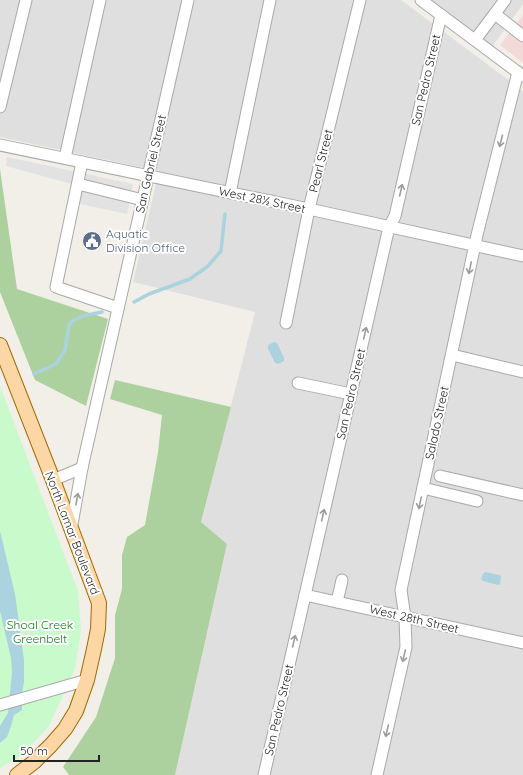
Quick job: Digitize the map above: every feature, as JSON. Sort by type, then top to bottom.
[{"type":"main road","name":"North Lamar Boulevard","points":[[0,345],[99,603],[98,630],[87,680],[76,711],[51,745],[34,762],[17,775]]},
{"type":"street","points":[[0,107],[26,0]]},
{"type":"street","points":[[65,158],[100,0]]},
{"type":"street","name":"San Gabriel Street","points":[[71,530],[82,468],[188,0]]},
{"type":"street","points":[[230,193],[270,0]]},
{"type":"street","name":"Pearl Street","points":[[286,323],[309,210],[360,0]]},
{"type":"street","points":[[421,0],[520,74]]},
{"type":"street","points":[[475,40],[505,0]]},
{"type":"street","points":[[495,14],[523,36]]},
{"type":"street","name":"San Pedro Street","points":[[264,775],[389,227],[395,216],[441,15]]},
{"type":"street","name":"Salado Street","points":[[377,775],[406,647],[405,617],[401,590],[475,246],[520,74]]},
{"type":"street","name":"West 28½ Street","points":[[0,144],[523,256]]},
{"type":"street","points":[[82,162],[56,288],[118,308]]},
{"type":"street","points":[[78,184],[143,200]]},
{"type":"street","points":[[452,355],[523,372]]},
{"type":"street","points":[[298,383],[351,394]]},
{"type":"street","points":[[53,480],[82,468]]},
{"type":"street","points":[[440,476],[523,495]]},
{"type":"street","points":[[423,488],[477,501]]},
{"type":"street","points":[[337,602],[342,580]]},
{"type":"street","name":"West 28th Street","points":[[305,595],[523,643]]},
{"type":"street","points":[[0,705],[87,680]]},
{"type":"shaded area","points":[[0,0],[401,0],[523,91],[523,775],[175,775],[227,544],[201,523],[255,312],[133,282],[159,171],[0,137]]},
{"type":"shaded area","points":[[425,0],[523,0],[523,4],[489,51]]},
{"type":"shaded area","points":[[523,15],[523,63],[500,45]]},
{"type":"shaded area","points":[[7,157],[133,184],[127,214],[76,203],[79,186],[6,166]]},
{"type":"green space","points":[[0,169],[17,289],[108,319],[86,406],[35,380],[0,292]]},
{"type":"green space","points":[[115,380],[231,407],[201,522],[227,544],[175,775],[69,775],[63,767],[96,717],[115,658],[115,615],[122,589],[122,555],[127,537],[145,525],[158,452],[162,415],[110,399]]},
{"type":"green space","name":"Shoal Creek Greenbelt","points":[[0,386],[78,591],[81,630],[75,669],[49,726],[22,755],[0,768]]},
{"type":"water","points":[[274,342],[277,343],[284,358],[284,361],[278,364],[275,363],[268,349],[268,345]]},
{"type":"water","points":[[0,531],[15,594],[24,660],[24,682],[22,693],[22,710],[14,715],[7,737],[0,743],[0,726],[8,713],[12,672],[11,658],[0,611]]},
{"type":"water","points":[[485,572],[500,575],[500,584],[498,585],[483,581],[481,579]]},
{"type":"waterway","points":[[134,302],[149,294],[190,279],[208,266],[221,251],[225,214]]},
{"type":"waterway","points":[[34,374],[56,364],[65,350],[69,326],[72,321],[83,316],[102,312]]},
{"type":"place","name":"Aquatic Division Office","points":[[92,241]]}]
